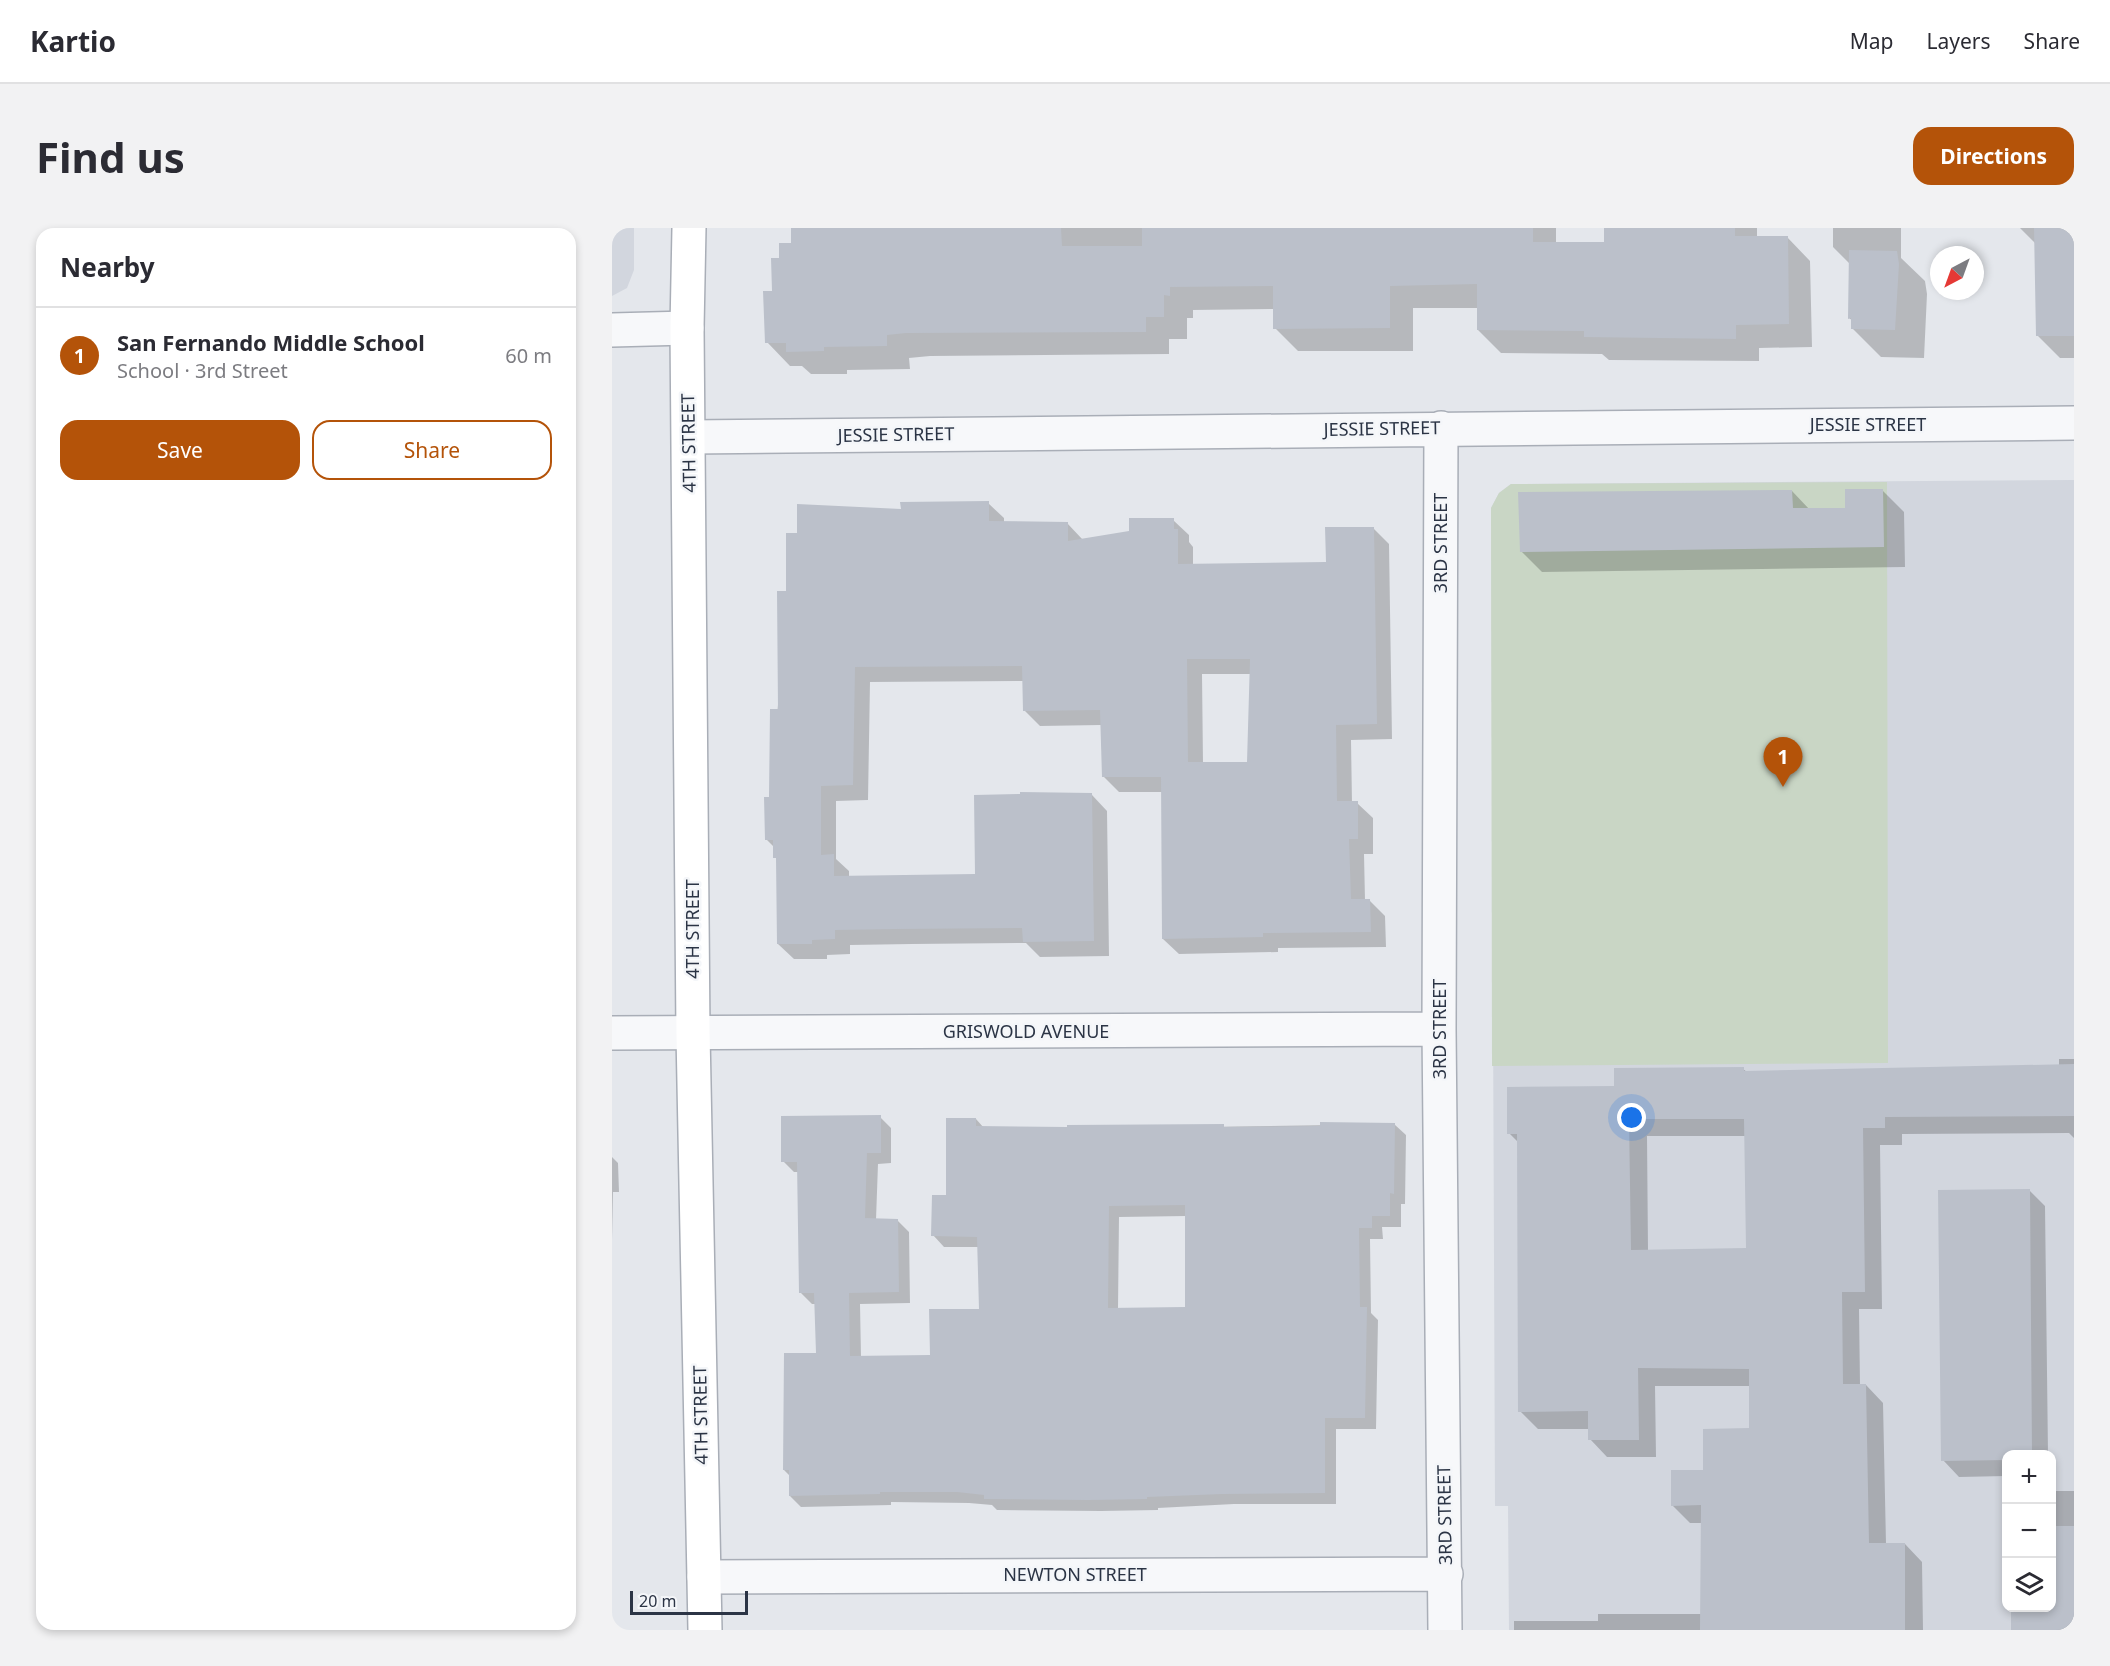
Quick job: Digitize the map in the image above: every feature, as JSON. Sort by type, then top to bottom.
[{"type":"street","name":"4TH STREET","points":[[689,228],[687,328],[690,437],[693,1034],[705,1630]]},
{"type":"street","points":[[612,330],[687,328]]},
{"type":"street","name":"JESSIE STREET","points":[[690,437],[2074,423]]},
{"type":"street","name":"3RD STREET","points":[[1441,428],[1439,1029],[1445,1630]]},
{"type":"street","name":"GRISWOLD AVENUE","points":[[612,1033],[1439,1029]]},
{"type":"street","name":"NEWTON STREET","points":[[704,1577],[1446,1574]]},
{"type":"shaded area","points":[[612,228],[634,228],[634,270],[627,288],[612,296]]},
{"type":"shaded area","points":[[2074,480],[2074,1630],[1509,1630],[1508,1506],[1495,1506],[1491,508],[1499,493],[1511,484]]},
{"type":"green space","points":[[1887,482],[1888,1063],[1492,1066],[1491,508],[1499,493],[1511,484]]},
{"type":"building","points":[[791,228],[1061,228],[1062,246],[1142,246],[1142,228],[1533,228],[1533,242],[1604,242],[1604,228],[1735,228],[1735,236],[1788,236],[1789,324],[1736,325],[1736,339],[1584,337],[1584,331],[1477,330],[1477,284],[1390,286],[1390,328],[1273,329],[1273,286],[1170,287],[1170,296],[1164,295],[1164,317],[1146,317],[1146,332],[906,333],[887,335],[887,346],[824,347],[824,351],[786,352],[786,343],[765,343],[763,291],[772,291],[771,258],[779,258],[779,243],[791,243]]},
{"type":"building","points":[[2034,228],[2074,228],[2074,336],[2036,336]]},
{"type":"building","points":[[1849,250],[1897,251],[1899,264],[1895,330],[1851,329],[1851,318],[1848,319]]},
{"type":"building","points":[[1845,489],[1883,489],[1884,547],[1520,552],[1518,492],[1792,490],[1793,508],[1845,508]]},
{"type":"building","points":[[989,501],[989,521],[1068,522],[1068,541],[1129,531],[1129,518],[1174,518],[1174,529],[1178,529],[1178,564],[1326,562],[1325,527],[1374,527],[1377,724],[1336,725],[1337,801],[1358,801],[1358,839],[1349,839],[1351,899],[1370,899],[1371,932],[1263,933],[1263,937],[1162,939],[1161,777],[1102,777],[1100,710],[1023,711],[1022,666],[855,667],[853,785],[821,786],[821,855],[834,854],[834,876],[975,874],[974,795],[1020,794],[1020,792],[1092,793],[1094,941],[1023,942],[1022,928],[896,929],[835,930],[835,939],[812,940],[812,944],[777,944],[776,858],[773,858],[773,840],[765,840],[764,797],[769,797],[770,709],[778,709],[777,591],[786,591],[786,533],[797,533],[797,504],[901,509],[900,502]],"holes":[[[1187,659],[1250,659],[1247,762],[1188,762]]]},
{"type":"building","points":[[2074,1064],[2074,1116],[1885,1117],[1885,1128],[1863,1128],[1865,1292],[1842,1292],[1843,1384],[1866,1384],[1869,1543],[1905,1543],[1905,1630],[1700,1630],[1701,1505],[1671,1506],[1671,1470],[1703,1470],[1703,1429],[1749,1428],[1749,1369],[1638,1368],[1639,1440],[1588,1440],[1588,1411],[1518,1412],[1517,1134],[1507,1134],[1507,1087],[1614,1086],[1614,1068],[1744,1067],[1744,1071]],"holes":[[[1629,1119],[1744,1119],[1746,1248],[1631,1250]]]},
{"type":"building","points":[[881,1115],[881,1153],[867,1153],[865,1218],[898,1219],[899,1292],[849,1293],[850,1356],[930,1355],[929,1309],[979,1309],[977,1237],[931,1236],[932,1195],[946,1195],[946,1118],[976,1118],[976,1126],[1224,1124],[1224,1127],[1320,1126],[1320,1122],[1395,1123],[1394,1194],[1390,1193],[1390,1216],[1372,1216],[1372,1228],[1359,1228],[1360,1307],[1367,1307],[1365,1418],[1325,1418],[1325,1493],[1222,1494],[1088,1500],[984,1499],[984,1495],[957,1492],[880,1492],[880,1494],[789,1496],[789,1470],[783,1470],[784,1353],[816,1353],[814,1293],[799,1293],[797,1162],[781,1162],[781,1116]],"holes":[[[1185,1205],[1185,1307],[1108,1308],[1109,1206]]]},
{"type":"building","points":[[2030,1189],[2032,1450],[2002,1450],[2002,1460],[1941,1461],[1938,1190]]},
{"type":"building","points":[[2056,1526],[2074,1526],[2074,1630],[2011,1630],[2011,1612],[2056,1612]]},
{"type":"place","name":"San Fernando Middle School","points":[[1783,787]]}]
